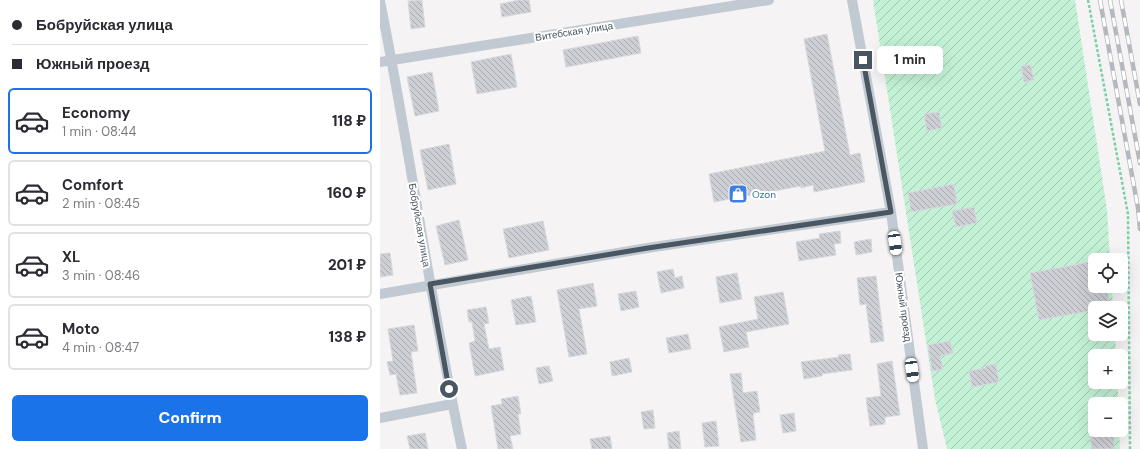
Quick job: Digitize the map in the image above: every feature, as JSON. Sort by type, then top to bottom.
[{"type":"street","name":"Витебская улица","points":[[380,62],[768,0]]},
{"type":"street","name":"Южный проезд","points":[[852,0],[891,212],[923,449]]},
{"type":"street","name":"Бобруйская улица","points":[[380,1],[392,59],[430,284],[452,404],[462,449]]},
{"type":"street","points":[[380,294],[430,284],[648,248],[891,212]]},
{"type":"street","points":[[380,418],[452,404]]},
{"type":"path","points":[[1088,0],[1128,214],[1130,449]]},
{"type":"green space","points":[[873,0],[1075,0],[1107,210],[1110,253],[1088,253],[1088,293],[1112,293],[1113,301],[1088,301],[1088,341],[1115,341],[1116,349],[1088,349],[1088,389],[1118,389],[1118,397],[1088,397],[1088,437],[1119,437],[1120,449],[947,449],[935,399]]},
{"type":"building","points":[[422,0],[425,27],[411,29],[408,1]]},
{"type":"building","points":[[519,0],[529,0],[531,12],[502,17],[500,4]]},
{"type":"building","points":[[827,34],[850,155],[860,153],[865,182],[814,192],[813,185],[801,188],[801,186],[714,202],[709,174],[825,151],[804,39]]},
{"type":"building","points":[[638,36],[641,53],[566,67],[563,50]]},
{"type":"building","points":[[511,54],[517,87],[477,94],[471,62]]},
{"type":"building","points":[[1031,65],[1034,80],[1024,82],[1021,66]]},
{"type":"building","points":[[432,72],[439,111],[415,116],[407,77]]},
{"type":"building","points":[[939,112],[942,128],[927,131],[924,114]]},
{"type":"building","points":[[449,144],[456,184],[428,190],[420,150]]},
{"type":"building","points":[[954,184],[957,204],[911,212],[908,193]]},
{"type":"building","points":[[974,207],[977,223],[956,227],[952,211]]},
{"type":"building","points":[[459,220],[468,260],[445,265],[436,226]]},
{"type":"building","points":[[543,221],[549,250],[509,258],[503,229]]},
{"type":"building","points":[[840,231],[841,243],[834,244],[836,255],[799,261],[796,242],[820,238],[819,234]]},
{"type":"building","points":[[871,239],[872,252],[856,255],[854,242]]},
{"type":"building","points":[[390,253],[393,275],[380,277],[380,254]]},
{"type":"building","points":[[1088,262],[1088,293],[1108,293],[1109,301],[1088,301],[1088,311],[1039,320],[1030,273]]},
{"type":"building","points":[[673,269],[675,278],[682,276],[684,288],[661,293],[657,272]]},
{"type":"building","points":[[737,273],[742,299],[720,303],[716,277]]},
{"type":"building","points":[[876,276],[884,341],[871,343],[866,304],[860,305],[857,278]]},
{"type":"building","points":[[593,283],[597,306],[579,309],[587,354],[569,357],[557,290]]},
{"type":"building","points":[[636,291],[639,307],[621,311],[618,294]]},
{"type":"building","points":[[783,292],[789,324],[746,332],[749,347],[724,352],[719,327],[758,319],[754,297]]},
{"type":"building","points":[[531,296],[536,322],[516,325],[511,300]]},
{"type":"building","points":[[486,307],[489,323],[484,324],[489,349],[500,347],[504,370],[475,376],[469,343],[475,341],[472,322],[469,322],[467,310]]},
{"type":"building","points":[[414,325],[418,351],[411,352],[417,393],[400,395],[396,374],[390,375],[387,362],[393,361],[388,329]]},
{"type":"building","points":[[688,334],[691,349],[669,353],[666,338]]},
{"type":"building","points":[[950,341],[953,353],[940,356],[943,369],[932,371],[928,345]]},
{"type":"building","points":[[850,354],[852,370],[822,374],[822,376],[804,379],[801,362]]},
{"type":"building","points":[[629,358],[632,372],[612,376],[610,362]]},
{"type":"building","points":[[892,361],[900,415],[885,417],[885,424],[870,426],[866,398],[881,396],[877,364]]},
{"type":"building","points":[[996,364],[999,382],[972,387],[969,371]]},
{"type":"building","points":[[549,366],[553,381],[539,384],[536,368]]},
{"type":"building","points":[[741,373],[743,393],[757,391],[760,412],[754,413],[753,416],[756,440],[741,442],[730,374]]},
{"type":"building","points":[[518,396],[521,414],[518,414],[521,434],[510,436],[513,449],[498,449],[491,406],[502,404],[501,399]]},
{"type":"building","points":[[653,410],[655,428],[644,429],[641,412]]},
{"type":"building","points":[[794,413],[796,431],[783,433],[780,415]]},
{"type":"building","points":[[716,421],[719,446],[705,447],[702,423]]},
{"type":"building","points":[[679,431],[681,449],[669,449],[667,433]]},
{"type":"building","points":[[425,433],[428,449],[410,449],[407,436]]},
{"type":"building","points":[[610,436],[612,449],[592,449],[590,439]]},
{"type":"building","points":[[1090,437],[1114,437],[1114,449],[1092,449]]},
{"type":"railway","points":[[1100,0],[1138,208],[1140,229]]},
{"type":"railway","points":[[1110,0],[1140,163]]},
{"type":"railway","points":[[1121,0],[1140,104]]},
{"type":"place","name":"Ozon","points":[[738,194]]},
{"type":"route","points":[[449,389],[430,284],[648,248],[891,212],[863,60]]}]
